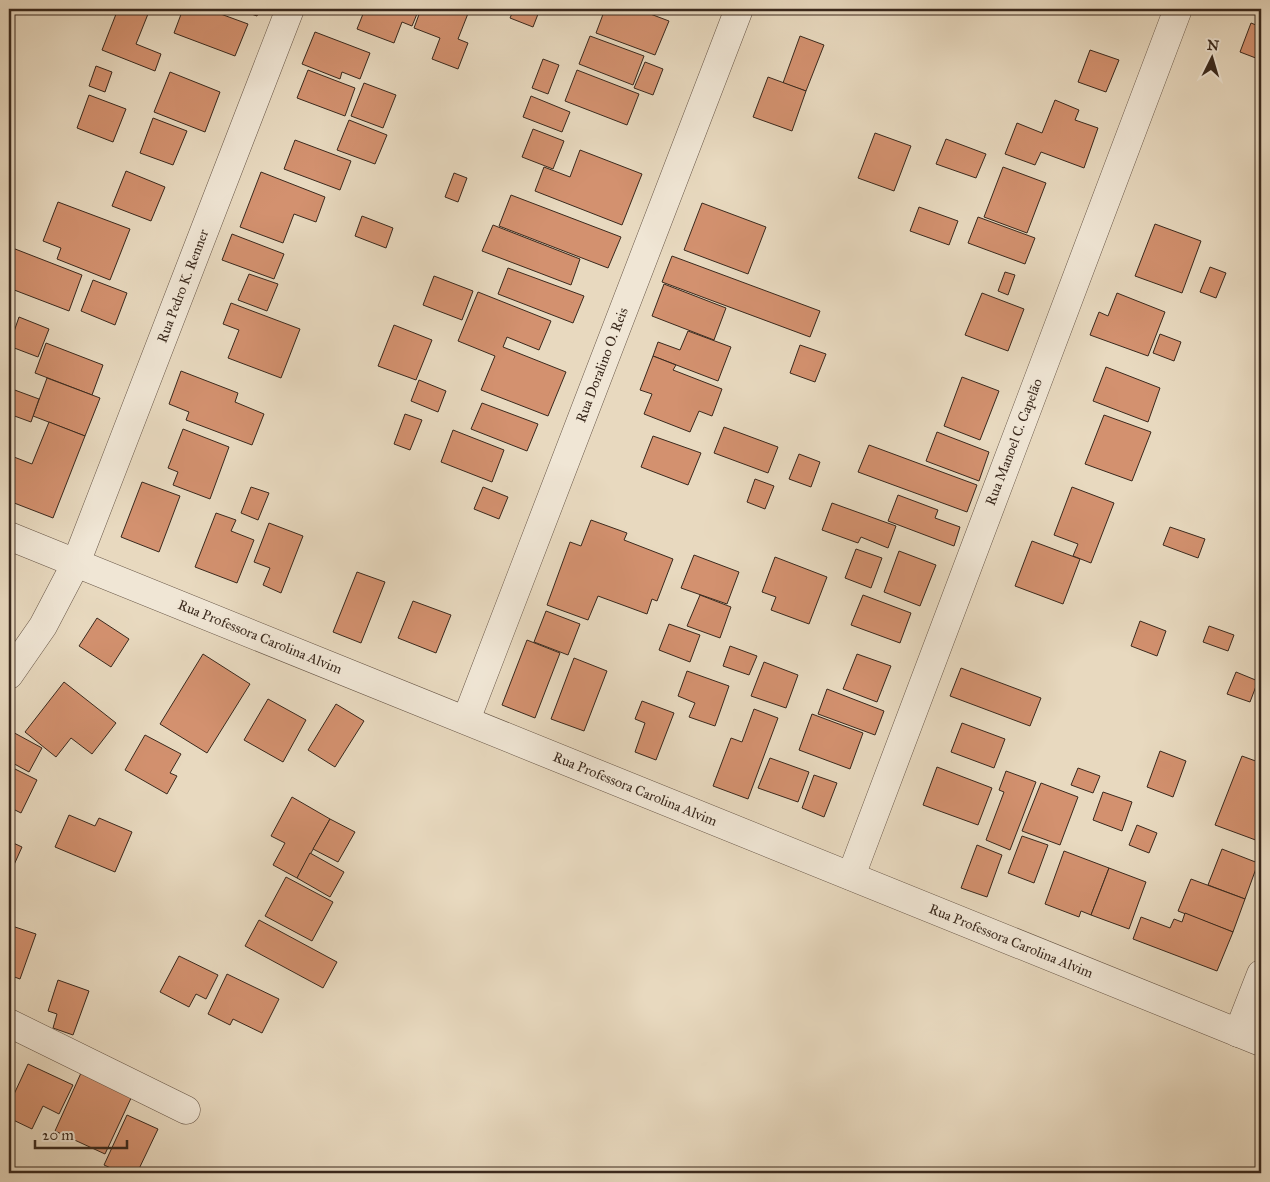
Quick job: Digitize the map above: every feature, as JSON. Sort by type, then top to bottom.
[{"type":"street","name":"Rua Pedro K. Renner","points":[[9,675],[43,626],[76,563],[290,9]]},
{"type":"street","name":"Rua Doralino O. Reis","points":[[466,720],[739,9]]},
{"type":"street","name":"Rua Manoel C. Capelão","points":[[851,876],[1178,9]]},
{"type":"street","name":"Rua Professora Carolina Alvim","points":[[9,536],[1250,1037]]},
{"type":"street","points":[[1250,1037],[1261,974]]},
{"type":"street","points":[[9,1023],[186,1110]]},
{"type":"building","points":[[118,9],[150,9],[136,44],[161,54],[155,71],[102,50]]},
{"type":"building","points":[[183,9],[207,9],[248,24],[235,56],[174,33]]},
{"type":"building","points":[[237,9],[260,9],[257,16]]},
{"type":"building","points":[[365,9],[419,9],[412,26],[402,22],[394,43],[357,29]]},
{"type":"building","points":[[421,9],[463,9],[469,11],[458,39],[468,43],[458,69],[432,59],[440,38],[414,28]]},
{"type":"building","points":[[514,9],[540,9],[533,27],[510,18]]},
{"type":"building","points":[[605,9],[637,9],[669,21],[655,55],[596,33]]},
{"type":"building","points":[[1251,23],[1261,27],[1261,60],[1240,52]]},
{"type":"building","points":[[315,32],[370,53],[360,79],[342,72],[340,79],[302,64]]},
{"type":"building","points":[[590,36],[644,56],[633,85],[579,64]]},
{"type":"building","points":[[800,36],[824,45],[806,91],[783,83]]},
{"type":"building","points":[[1090,50],[1119,60],[1106,92],[1078,82]]},
{"type":"building","points":[[543,59],[559,65],[548,94],[532,88]]},
{"type":"building","points":[[645,62],[663,69],[653,95],[634,88]]},
{"type":"building","points":[[96,66],[112,72],[105,92],[89,86]]},
{"type":"building","points":[[308,70],[355,88],[345,116],[297,98]]},
{"type":"building","points":[[577,70],[639,94],[627,125],[565,101]]},
{"type":"building","points":[[170,72],[220,92],[205,132],[154,112]]},
{"type":"building","points":[[768,77],[806,91],[792,131],[753,117]]},
{"type":"building","points":[[364,83],[396,95],[383,128],[351,116]]},
{"type":"building","points":[[89,95],[126,109],[113,142],[77,128]]},
{"type":"building","points":[[531,96],[570,112],[562,132],[523,117]]},
{"type":"building","points":[[1055,100],[1079,110],[1075,120],[1098,128],[1084,168],[1041,152],[1035,165],[1005,154],[1017,123],[1042,133]]},
{"type":"building","points":[[153,118],[187,131],[173,165],[140,153]]},
{"type":"building","points":[[349,120],[387,135],[375,164],[337,150]]},
{"type":"building","points":[[533,129],[564,141],[553,169],[522,157]]},
{"type":"building","points":[[875,133],[911,146],[894,191],[858,178]]},
{"type":"building","points":[[946,139],[986,154],[976,178],[936,164]]},
{"type":"building","points":[[295,140],[351,161],[340,190],[284,169]]},
{"type":"building","points":[[580,150],[642,174],[622,225],[535,191],[544,167],[570,177]]},
{"type":"building","points":[[1003,167],[1046,183],[1027,233],[984,217]]},
{"type":"building","points":[[126,171],[165,187],[151,221],[112,206]]},
{"type":"building","points":[[261,172],[325,197],[316,222],[294,214],[283,243],[240,227]]},
{"type":"building","points":[[454,173],[467,178],[458,202],[445,197]]},
{"type":"building","points":[[511,195],[621,237],[608,268],[499,226]]},
{"type":"building","points":[[58,202],[130,229],[110,280],[57,259],[61,248],[43,241]]},
{"type":"building","points":[[702,203],[766,227],[748,274],[684,250]]},
{"type":"building","points":[[919,207],[958,221],[949,245],[910,231]]},
{"type":"building","points":[[362,216],[393,228],[386,248],[355,236]]},
{"type":"building","points":[[978,217],[1035,238],[1025,264],[968,243]]},
{"type":"building","points":[[1155,224],[1201,241],[1182,293],[1135,276]]},
{"type":"building","points":[[493,225],[580,259],[571,285],[482,251]]},
{"type":"building","points":[[232,234],[284,254],[274,279],[222,260]]},
{"type":"building","points":[[10,247],[82,275],[69,311],[9,288]]},
{"type":"building","points":[[672,256],[820,311],[810,337],[662,282]]},
{"type":"building","points":[[1210,267],[1226,273],[1216,298],[1200,292]]},
{"type":"building","points":[[508,268],[584,296],[573,323],[498,294]]},
{"type":"building","points":[[1005,272],[1015,275],[1008,295],[998,291]]},
{"type":"building","points":[[249,274],[278,284],[267,311],[238,300]]},
{"type":"building","points":[[434,276],[473,291],[462,320],[423,305]]},
{"type":"building","points":[[93,280],[127,293],[115,325],[81,311]]},
{"type":"building","points":[[664,284],[726,308],[714,340],[652,316]]},
{"type":"building","points":[[478,292],[551,321],[539,350],[507,337],[503,347],[566,372],[548,416],[481,390],[495,356],[458,341]]},
{"type":"building","points":[[982,293],[1024,309],[1008,351],[965,335]]},
{"type":"building","points":[[1117,293],[1165,312],[1148,356],[1090,335],[1099,312],[1108,316]]},
{"type":"building","points":[[231,303],[300,329],[281,378],[228,358],[239,330],[223,324]]},
{"type":"building","points":[[19,317],[49,329],[38,357],[9,346]]},
{"type":"building","points":[[394,325],[432,340],[416,380],[378,366]]},
{"type":"building","points":[[688,331],[731,347],[718,381],[653,356],[658,342],[680,350]]},
{"type":"building","points":[[1160,334],[1181,342],[1174,361],[1153,353]]},
{"type":"building","points":[[46,343],[103,365],[92,395],[35,373]]},
{"type":"building","points":[[800,345],[826,354],[815,382],[790,373]]},
{"type":"building","points":[[653,356],[676,365],[673,370],[722,389],[712,416],[699,411],[690,432],[644,414],[652,394],[640,390]]},
{"type":"building","points":[[1106,367],[1160,388],[1148,422],[1093,401]]},
{"type":"building","points":[[181,371],[238,393],[235,402],[264,414],[252,445],[186,420],[189,412],[169,404]]},
{"type":"building","points":[[962,377],[999,391],[980,440],[944,426]]},
{"type":"building","points":[[47,378],[100,398],[85,436],[33,416]]},
{"type":"building","points":[[419,380],[446,391],[438,412],[411,401]]},
{"type":"building","points":[[12,389],[39,399],[31,422],[9,414],[9,396]]},
{"type":"building","points":[[482,403],[538,424],[527,451],[471,429]]},
{"type":"building","points":[[405,414],[422,420],[410,450],[394,444]]},
{"type":"building","points":[[1104,415],[1151,432],[1132,481],[1085,464]]},
{"type":"building","points":[[49,422],[85,436],[53,518],[9,501],[9,471],[14,457],[32,464]]},
{"type":"building","points":[[724,427],[778,447],[768,473],[714,453]]},
{"type":"building","points":[[183,429],[229,447],[210,499],[173,485],[178,472],[168,468]]},
{"type":"building","points":[[453,430],[504,450],[492,482],[441,462]]},
{"type":"building","points":[[937,432],[989,452],[979,481],[926,461]]},
{"type":"building","points":[[653,436],[701,453],[688,485],[641,467]]},
{"type":"building","points":[[869,445],[977,485],[967,512],[858,472]]},
{"type":"building","points":[[799,454],[820,462],[811,487],[789,479]]},
{"type":"building","points":[[755,479],[774,486],[765,509],[747,502]]},
{"type":"building","points":[[142,482],[180,496],[159,552],[121,537]]},
{"type":"building","points":[[251,487],[269,493],[258,520],[241,513]]},
{"type":"building","points":[[483,487],[508,497],[499,519],[474,509]]},
{"type":"building","points":[[1072,487],[1114,503],[1091,563],[1073,556],[1078,544],[1054,535]]},
{"type":"building","points":[[898,495],[938,510],[935,518],[960,527],[954,546],[888,521]]},
{"type":"building","points":[[832,503],[896,526],[888,548],[861,537],[858,543],[822,530]]},
{"type":"building","points":[[216,513],[236,520],[231,531],[254,540],[237,583],[195,567]]},
{"type":"building","points":[[591,520],[627,533],[624,540],[673,559],[657,601],[652,599],[647,614],[598,596],[588,620],[547,605],[570,542],[581,546]]},
{"type":"building","points":[[269,523],[303,536],[281,593],[263,585],[270,568],[254,562]]},
{"type":"building","points":[[1170,527],[1205,539],[1198,558],[1163,545]]},
{"type":"building","points":[[1032,541],[1080,559],[1063,604],[1015,586]]},
{"type":"building","points":[[856,549],[882,558],[871,588],[845,578]]},
{"type":"building","points":[[899,551],[936,565],[920,606],[884,592]]},
{"type":"building","points":[[694,555],[739,572],[727,604],[681,588]]},
{"type":"building","points":[[775,557],[827,577],[809,624],[771,610],[776,597],[762,592]]},
{"type":"building","points":[[357,572],[385,582],[361,643],[333,632]]},
{"type":"building","points":[[700,595],[731,607],[720,638],[687,626]]},
{"type":"building","points":[[863,595],[911,613],[900,643],[851,625]]},
{"type":"building","points":[[413,601],[451,615],[436,653],[398,638]]},
{"type":"building","points":[[546,611],[580,624],[568,655],[534,642]]},
{"type":"building","points":[[97,618],[129,639],[111,667],[79,646]]},
{"type":"building","points":[[1140,621],[1166,631],[1157,656],[1131,646]]},
{"type":"building","points":[[669,624],[700,635],[690,662],[659,650]]},
{"type":"building","points":[[1209,626],[1234,635],[1228,651],[1203,642]]},
{"type":"building","points":[[527,640],[560,653],[535,718],[502,705]]},
{"type":"building","points":[[730,646],[757,656],[749,675],[723,666]]},
{"type":"building","points":[[203,654],[250,684],[207,753],[160,724]]},
{"type":"building","points":[[857,654],[891,666],[877,702],[843,689]]},
{"type":"building","points":[[574,658],[607,671],[584,731],[551,719]]},
{"type":"building","points":[[764,662],[798,675],[786,708],[751,696]]},
{"type":"building","points":[[961,668],[1041,698],[1030,726],[950,696]]},
{"type":"building","points":[[687,671],[729,686],[715,726],[689,717],[695,703],[678,696]]},
{"type":"building","points":[[1236,672],[1258,681],[1250,702],[1227,694]]},
{"type":"building","points":[[64,682],[116,723],[92,754],[71,738],[56,757],[25,732]]},
{"type":"building","points":[[827,689],[884,711],[875,735],[818,714]]},
{"type":"building","points":[[268,699],[306,720],[283,762],[244,740]]},
{"type":"building","points":[[642,701],[674,713],[656,760],[635,752],[645,723],[635,719]]},
{"type":"building","points":[[336,704],[364,721],[335,767],[308,750]]},
{"type":"building","points":[[754,709],[778,718],[748,799],[713,786],[731,738],[742,742]]},
{"type":"building","points":[[812,714],[863,733],[850,769],[799,750]]},
{"type":"building","points":[[962,723],[1005,739],[994,768],[951,752]]},
{"type":"building","points":[[9,730],[42,748],[29,772],[9,761]]},
{"type":"building","points":[[145,735],[181,754],[170,773],[177,776],[167,794],[125,770]]},
{"type":"building","points":[[1160,751],[1186,761],[1173,797],[1147,787]]},
{"type":"building","points":[[1242,756],[1261,763],[1261,842],[1215,825]]},
{"type":"building","points":[[770,758],[809,772],[798,802],[758,788]]},
{"type":"building","points":[[9,766],[37,780],[21,813],[9,807]]},
{"type":"building","points":[[937,767],[992,788],[978,825],[923,805]]},
{"type":"building","points":[[1078,768],[1100,776],[1093,793],[1071,785]]},
{"type":"building","points":[[1006,771],[1036,782],[1010,850],[986,840],[1004,792],[999,790]]},
{"type":"building","points":[[814,775],[837,783],[824,817],[802,808]]},
{"type":"building","points":[[1041,783],[1078,797],[1060,845],[1022,831]]},
{"type":"building","points":[[1103,792],[1132,802],[1122,831],[1093,820]]},
{"type":"building","points":[[292,797],[330,819],[297,878],[273,865],[285,843],[271,836]]},
{"type":"building","points":[[69,815],[95,826],[99,818],[132,832],[115,872],[55,847]]},
{"type":"building","points":[[330,819],[355,832],[338,862],[313,849]]},
{"type":"building","points":[[1137,825],[1157,833],[1149,853],[1129,845]]},
{"type":"building","points":[[1022,836],[1048,845],[1034,883],[1008,873]]},
{"type":"building","points":[[9,841],[22,847],[9,876]]},
{"type":"building","points":[[977,845],[1002,855],[987,897],[961,888]]},
{"type":"building","points":[[1222,849],[1258,863],[1245,899],[1208,885]]},
{"type":"building","points":[[1064,851],[1109,868],[1091,915],[1081,911],[1079,917],[1045,904]]},
{"type":"building","points":[[310,853],[344,872],[330,897],[297,878]]},
{"type":"building","points":[[1109,868],[1146,882],[1129,929],[1091,915]]},
{"type":"building","points":[[286,877],[333,902],[312,941],[265,916]]},
{"type":"building","points":[[1191,879],[1245,899],[1233,932],[1178,911]]},
{"type":"building","points":[[1185,913],[1233,932],[1217,971],[1133,939],[1141,917],[1170,928],[1174,919],[1182,922]]},
{"type":"building","points":[[259,920],[337,962],[323,988],[245,946]]},
{"type":"building","points":[[9,925],[36,934],[20,979],[9,975]]},
{"type":"building","points":[[179,956],[218,975],[206,999],[196,994],[189,1007],[160,992]]},
{"type":"building","points":[[227,974],[279,999],[262,1033],[233,1019],[230,1025],[208,1014]]},
{"type":"building","points":[[58,980],[89,991],[73,1035],[53,1028],[57,1014],[48,1011]]},
{"type":"building","points":[[28,1064],[73,1085],[59,1114],[43,1106],[32,1129],[9,1118],[9,1105]]},
{"type":"building","points":[[81,1073],[132,1096],[105,1154],[55,1131]]},
{"type":"building","points":[[127,1115],[158,1129],[137,1173],[122,1173],[104,1165]]}]
